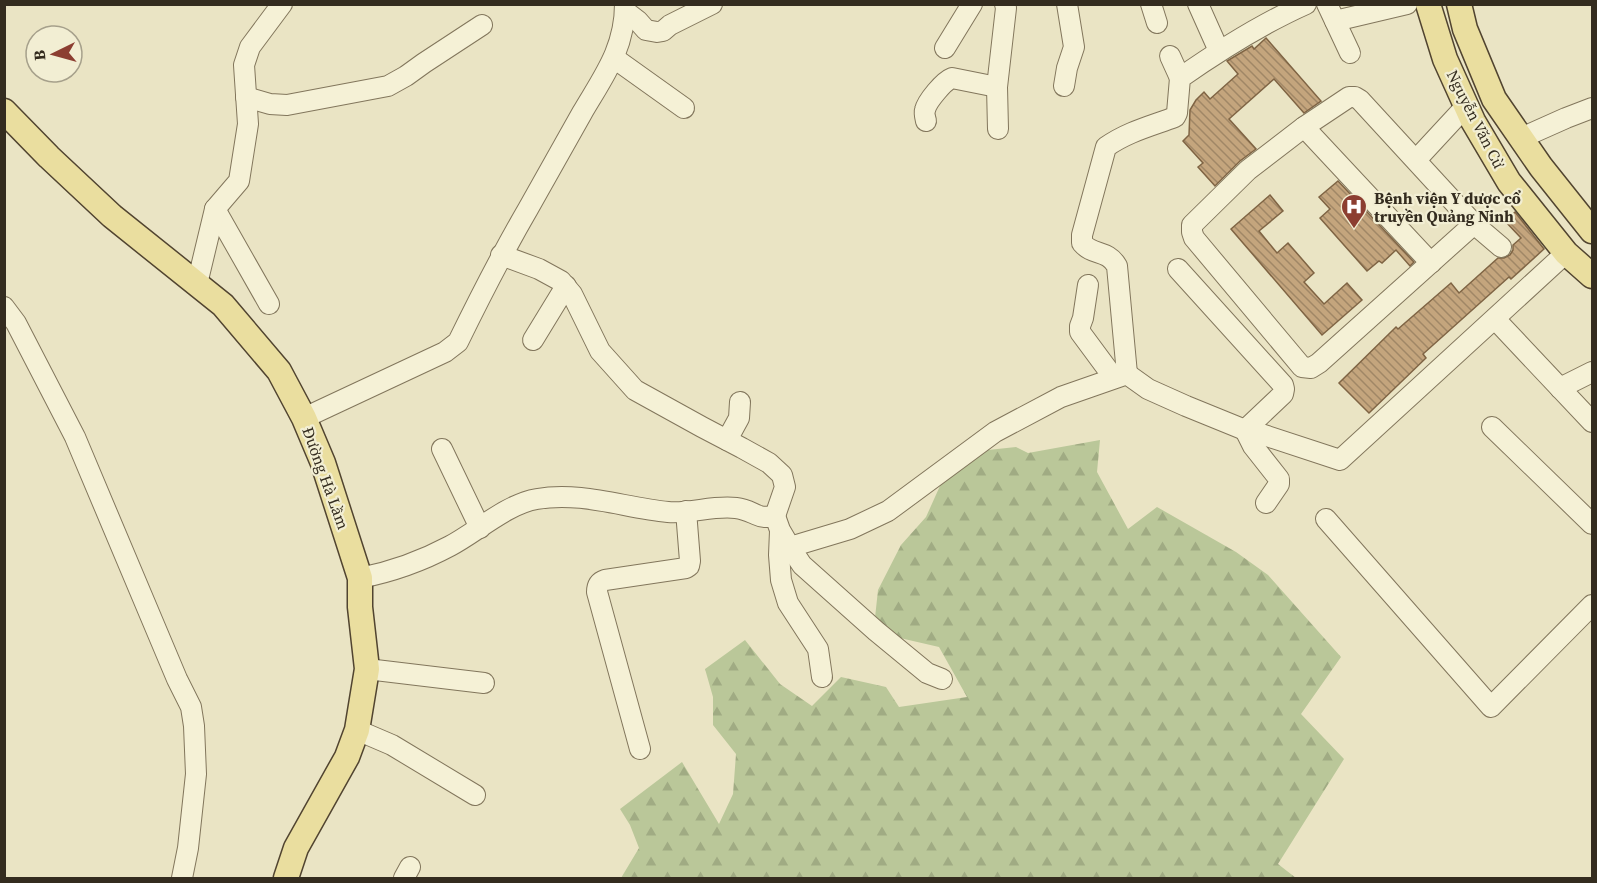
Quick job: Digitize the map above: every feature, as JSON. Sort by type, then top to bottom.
[{"type":"main road","name":"Nguyễn Văn Cừ","points":[[1428,4],[1445,59],[1473,121],[1509,182],[1566,253],[1593,276]]},
{"type":"main road","name":"Nguyễn Văn Cừ","points":[[1459,4],[1465,28],[1494,99],[1540,167],[1593,231]]},
{"type":"main road","name":"Đường Hà Lầm","points":[[4,111],[112,216],[223,305],[279,371],[304,418],[323,463],[360,578],[360,607],[367,669],[357,730],[347,757],[296,848],[286,879]]},
{"type":"street","points":[[197,284],[215,210],[239,181],[248,124],[244,65],[250,47],[282,4]]},
{"type":"street","points":[[625,8],[641,26],[651,31],[663,31],[670,25],[712,4]]},
{"type":"street","points":[[945,48],[972,4]]},
{"type":"street","points":[[998,129],[997,87],[1005,4]]},
{"type":"street","points":[[1064,86],[1074,47],[1067,4]]},
{"type":"street","points":[[1151,4],[1157,24]]},
{"type":"street","points":[[1198,4],[1219,51]]},
{"type":"street","points":[[1180,78],[1280,10],[1306,4]]},
{"type":"street","points":[[1350,53],[1331,13],[1407,4]]},
{"type":"street","points":[[304,418],[446,352],[458,342],[501,255],[614,58],[621,36],[625,8]]},
{"type":"street","points":[[246,97],[270,104],[287,105],[388,86],[482,25]]},
{"type":"street","points":[[1121,376],[1118,266],[1110,256],[1086,248],[1082,243],[1082,236],[1106,147],[1131,132],[1175,117],[1177,113],[1180,78],[1170,56]]},
{"type":"street","points":[[614,58],[684,108]]},
{"type":"street","points":[[926,121],[925,110],[931,97],[946,80],[952,78],[997,87]]},
{"type":"street","points":[[1474,224],[1311,368],[1302,367],[1194,238],[1192,232],[1192,225],[1248,170],[1304,127],[1349,97],[1355,97],[1474,224],[1501,247]]},
{"type":"street","points":[[1416,160],[1467,106]]},
{"type":"street","points":[[1521,138],[1593,108]]},
{"type":"street","points":[[1304,127],[1431,263]]},
{"type":"street","points":[[215,210],[269,304]]},
{"type":"street","points":[[1088,285],[1080,332],[1121,376],[1245,430],[1340,460],[1566,253]]},
{"type":"street","points":[[501,255],[539,269],[566,286],[600,351],[635,390],[769,463],[782,475],[785,487],[778,555],[781,580],[788,603],[818,649],[822,677]]},
{"type":"street","points":[[1178,269],[1283,385],[1283,393],[1245,430]]},
{"type":"street","points":[[533,340],[566,286]]},
{"type":"street","points":[[4,307],[16,323],[75,437],[177,679],[191,707],[196,774],[188,848],[182,879]]},
{"type":"street","points":[[1495,319],[1593,422]]},
{"type":"street","points":[[1560,388],[1593,372]]},
{"type":"street","points":[[782,531],[850,529],[888,511],[995,432],[1062,397],[1121,376]]},
{"type":"street","points":[[727,440],[739,418],[740,402]]},
{"type":"street","points":[[1492,428],[1593,524]]},
{"type":"street","points":[[1245,430],[1253,446],[1279,479],[1279,484],[1266,503]]},
{"type":"street","points":[[442,449],[480,528]]},
{"type":"street","points":[[360,578],[380,574],[425,558],[450,546],[515,506],[535,499],[558,496],[669,512],[719,507],[747,510],[763,517],[782,531],[802,566],[927,674],[942,679]]},
{"type":"street","points":[[640,749],[597,586],[605,580],[689,566],[686,511]]},
{"type":"street","points":[[1326,519],[1491,707],[1593,605]]},
{"type":"street","points":[[367,669],[484,683]]},
{"type":"street","points":[[357,730],[392,745],[475,795]]},
{"type":"green space","points":[[1100,440],[1097,472],[1128,529],[1157,507],[1236,552],[1268,575],[1341,657],[1301,714],[1344,759],[1278,864],[1296,878],[621,878],[639,848],[630,825],[620,809],[682,762],[719,824],[733,794],[736,754],[713,725],[713,697],[705,669],[745,640],[780,684],[812,706],[841,677],[886,687],[899,707],[967,697],[939,647],[900,638],[874,627],[878,590],[901,545],[926,517],[944,477],[988,450],[1016,447],[1028,453]]},
{"type":"building","points":[[1266,38],[1321,101],[1304,113],[1274,79],[1229,119],[1256,149],[1240,161],[1215,186],[1198,167],[1203,163],[1183,141],[1189,135],[1190,110],[1204,92],[1210,99],[1238,74],[1227,61],[1252,46],[1254,49]]},
{"type":"building","points":[[1338,181],[1414,262],[1410,266],[1396,250],[1382,263],[1379,261],[1367,271],[1320,218],[1330,209],[1319,197]]},
{"type":"building","points":[[1270,195],[1283,211],[1259,231],[1277,253],[1288,243],[1314,273],[1304,282],[1324,304],[1347,283],[1362,300],[1322,335],[1231,229]]},
{"type":"building","points":[[1515,212],[1544,249],[1423,354],[1426,358],[1369,413],[1339,383],[1396,327],[1398,329],[1451,283],[1459,293],[1498,258],[1510,255],[1513,245],[1521,238],[1505,221]]},
{"type":"place","name":"Bệnh viện Y dược cổ truyền Quảng Ninh","points":[[1354,230]]}]
